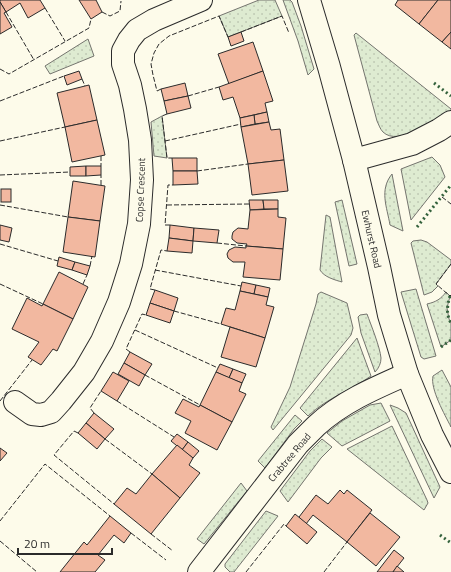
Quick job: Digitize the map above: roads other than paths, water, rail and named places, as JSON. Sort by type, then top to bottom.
[{"type":"street","name":"Copse Crescent","points":[[15,402],[32,414],[41,415],[51,412],[84,372],[102,341],[119,302],[131,264],[139,224],[142,180],[140,140],[130,85],[123,64],[123,51],[137,30],[154,20],[200,0]]},
{"type":"street","name":"Ewhurst Road","points":[[309,0],[354,160],[389,315],[407,374],[432,435],[451,472]]},
{"type":"street","points":[[354,160],[412,144],[451,122]]},
{"type":"street","name":"Crabtree Road","points":[[198,572],[298,444],[315,426],[354,399],[407,374]]}]
